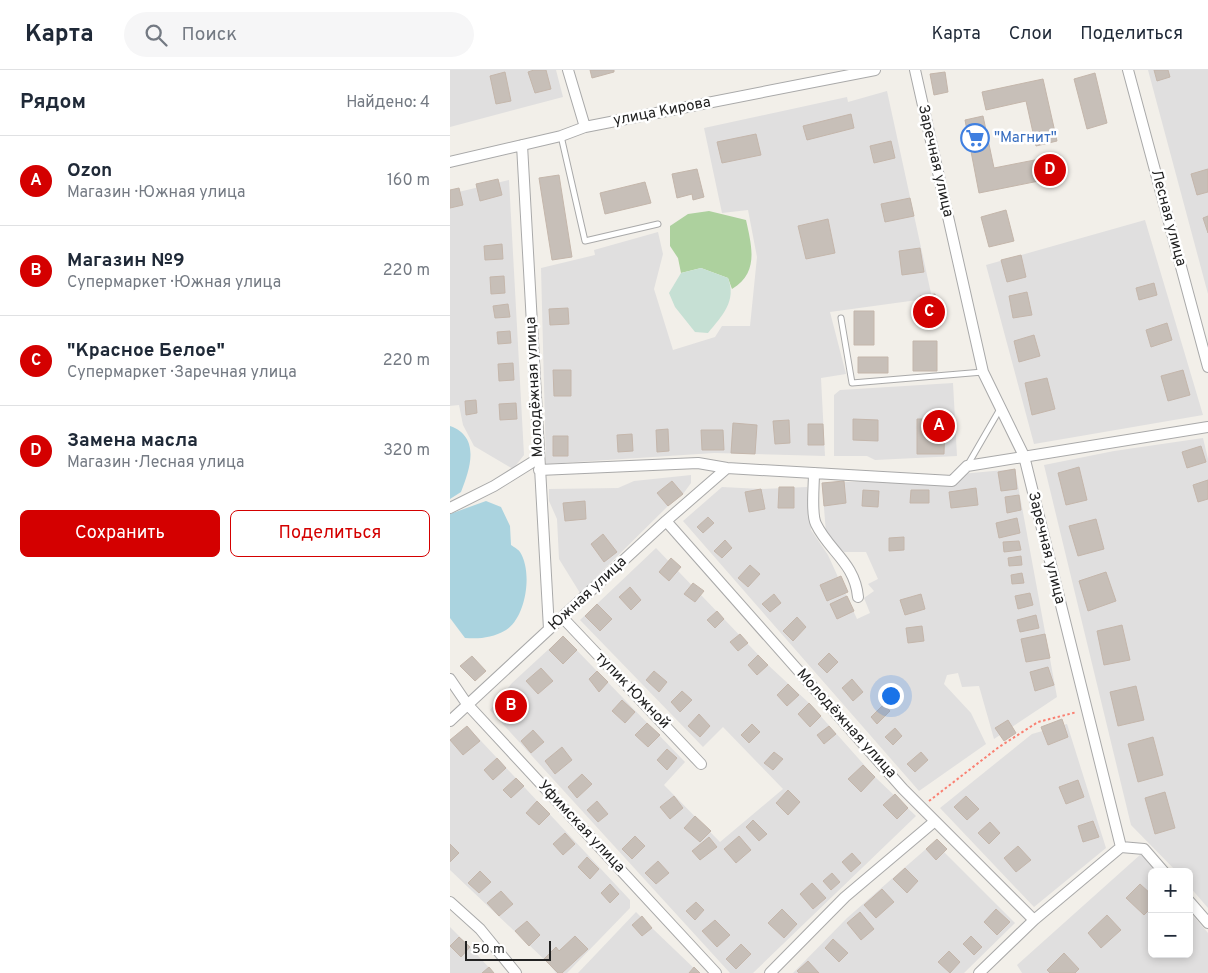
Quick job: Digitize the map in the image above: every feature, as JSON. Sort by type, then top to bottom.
[{"type":"street","points":[[568,70],[584,127]]},
{"type":"street","name":"улица Кирова","points":[[450,162],[561,136],[584,127],[830,75],[875,70]]},
{"type":"street","name":"Заречная улица","points":[[914,70],[982,372],[1024,456],[1121,847]]},
{"type":"street","name":"Лесная улица","points":[[1128,70],[1208,366]]},
{"type":"street","name":"Молодёжная улица","points":[[522,145],[549,629]]},
{"type":"street","points":[[539,470],[698,463],[728,468],[952,480],[967,466],[1208,427]]},
{"type":"street","points":[[450,508],[480,494],[539,458]]},
{"type":"street","name":"Южная улица","points":[[450,721],[666,521],[728,468]]},
{"type":"street","points":[[814,473],[815,523],[857,583],[858,597]]},
{"type":"street","name":"Молодёжная улица","points":[[666,521],[921,807],[1034,920]]},
{"type":"street","name":"тупик Южной","points":[[562,618],[701,764]]},
{"type":"street","name":"Уфимская улица","points":[[450,679],[467,704],[716,973]]},
{"type":"street","points":[[770,973],[845,897],[935,821]]},
{"type":"street","points":[[979,973],[1034,920],[1121,847],[1144,849],[1161,868]]},
{"type":"street","points":[[450,902],[480,929],[516,973]]},
{"type":"street","points":[[1193,906],[1208,923]]},
{"type":"lane","points":[[561,136],[585,241],[658,224]]},
{"type":"lane","points":[[840,318],[852,383],[982,372]]},
{"type":"lane","points":[[967,466],[1000,408]]},
{"type":"path","points":[[921,807],[999,747],[1038,722],[1086,710]]},
{"type":"shaded area","points":[[450,70],[556,70],[563,97],[450,127]]},
{"type":"shaded area","points":[[1148,70],[1208,70],[1208,294]]},
{"type":"shaded area","points":[[887,91],[932,298],[830,312],[846,374],[821,378],[825,456],[714,453],[546,464],[541,268],[595,255],[594,250],[658,232],[663,254],[654,289],[673,350],[715,337],[722,326],[750,326],[757,257],[748,210],[722,213],[704,128],[847,97],[848,102]]},
{"type":"shaded area","points":[[509,180],[524,455],[513,469],[474,446],[463,425],[459,405],[450,406],[450,194]]},
{"type":"shaded area","points":[[1145,220],[1203,415],[1034,444],[986,265]]},
{"type":"shaded area","points":[[953,383],[957,456],[875,460],[867,456],[834,456],[834,395],[840,390]]},
{"type":"shaded area","points":[[1203,438],[1208,459],[1208,908],[1193,891],[1193,868],[1173,868],[1131,825],[1044,465],[1114,451]]},
{"type":"shaded area","points":[[1015,469],[1057,697],[994,739],[979,686],[962,687],[958,673],[947,675],[944,684],[971,713],[986,744],[919,791],[683,521],[722,487],[761,489],[807,487],[811,530],[828,555],[857,619],[870,613],[864,598],[874,591],[868,584],[878,579],[866,552],[844,552],[826,533],[822,483],[896,480]]},
{"type":"shaded area","points":[[691,475],[691,483],[683,494],[668,506],[580,593],[559,559],[557,519],[549,501],[549,489],[618,488],[634,481]]},
{"type":"shaded area","points":[[656,548],[768,665],[809,703],[875,777],[916,816],[753,973],[730,973],[490,710],[512,683],[563,636],[685,762],[664,785],[720,842],[783,789],[723,727],[703,747],[580,620]]},
{"type":"shaded area","points":[[1067,724],[1106,848],[1034,907],[940,808],[1032,734]]},
{"type":"shaded area","points":[[467,726],[630,900],[630,908],[567,973],[556,973],[548,963],[450,870],[450,740]]},
{"type":"shaded area","points":[[934,842],[1015,923],[964,973],[793,973],[847,918]]},
{"type":"shaded area","points":[[1141,854],[1153,868],[1148,868],[1148,958],[1193,958],[1193,916],[1208,933],[1208,973],[1022,973],[1017,965]]},
{"type":"shaded area","points":[[636,912],[652,928],[699,973],[578,973]]},
{"type":"shaded area","points":[[450,927],[470,947],[494,973],[450,973]]},
{"type":"green space","points":[[709,211],[746,220],[751,249],[750,267],[741,283],[732,289],[728,278],[701,268],[681,273],[678,258],[670,246],[670,226],[688,214]]},
{"type":"green space","points":[[701,268],[728,278],[731,294],[727,308],[708,333],[695,332],[675,307],[669,293],[681,273]]},
{"type":"water","points":[[450,426],[460,431],[466,438],[471,454],[470,464],[461,492],[450,499]]},
{"type":"water","points":[[486,501],[501,507],[510,526],[511,545],[519,551],[524,561],[527,582],[523,605],[513,624],[496,635],[465,638],[450,618],[450,514]]},
{"type":"building","points":[[546,70],[551,89],[535,93],[528,72]]},
{"type":"building","points":[[590,70],[614,70],[614,72],[592,78]]},
{"type":"building","points":[[1154,70],[1168,70],[1170,77],[1157,81]]},
{"type":"building","points":[[505,72],[511,101],[496,104],[490,76]]},
{"type":"building","points":[[945,72],[948,92],[934,95],[930,74]]},
{"type":"building","points":[[1095,73],[1107,123],[1087,129],[1074,79]]},
{"type":"building","points":[[1043,79],[1057,141],[1036,146],[1026,101],[986,110],[982,92]]},
{"type":"building","points":[[851,114],[854,128],[807,140],[803,126]]},
{"type":"building","points":[[983,116],[994,168],[1060,155],[1064,176],[979,193],[965,120]]},
{"type":"building","points":[[756,134],[761,155],[722,163],[717,142]]},
{"type":"building","points":[[891,141],[895,158],[874,163],[870,146]]},
{"type":"building","points":[[697,169],[704,197],[693,200],[692,194],[677,198],[672,174]]},
{"type":"building","points":[[1208,169],[1208,192],[1197,195],[1191,174]]},
{"type":"building","points":[[559,175],[572,257],[552,260],[539,178]]},
{"type":"building","points":[[498,179],[502,195],[480,201],[476,184]]},
{"type":"building","points":[[645,182],[651,203],[605,214],[600,193]]},
{"type":"building","points":[[459,188],[463,205],[450,208],[450,190]]},
{"type":"building","points":[[910,198],[914,216],[885,222],[881,204]]},
{"type":"building","points":[[1006,210],[1014,241],[989,247],[981,217]]},
{"type":"building","points":[[1208,216],[1208,233],[1203,218]]},
{"type":"building","points":[[828,219],[835,253],[806,259],[798,226]]},
{"type":"building","points":[[502,244],[503,259],[485,260],[484,246]]},
{"type":"building","points":[[920,248],[924,272],[902,275],[899,251]]},
{"type":"building","points":[[1021,255],[1026,277],[1007,282],[1001,260]]},
{"type":"building","points":[[504,276],[505,293],[491,294],[490,277]]},
{"type":"building","points":[[1154,283],[1157,295],[1139,300],[1136,288]]},
{"type":"building","points":[[1027,292],[1032,315],[1013,318],[1009,296]]},
{"type":"building","points":[[935,294],[938,322],[922,323],[920,296]]},
{"type":"building","points":[[508,304],[510,317],[495,318],[493,306]]},
{"type":"building","points":[[568,308],[569,324],[550,325],[549,309]]},
{"type":"building","points":[[854,311],[874,311],[874,345],[854,345]]},
{"type":"building","points":[[1167,323],[1172,340],[1151,347],[1146,330]]},
{"type":"building","points":[[510,331],[511,343],[498,344],[497,332]]},
{"type":"building","points":[[1034,335],[1040,356],[1019,362],[1014,341]]},
{"type":"building","points":[[913,341],[937,341],[937,371],[913,371]]},
{"type":"building","points":[[858,357],[888,357],[888,373],[858,373]]},
{"type":"building","points":[[513,363],[514,380],[499,381],[498,364]]},
{"type":"building","points":[[553,370],[571,370],[571,396],[554,396]]},
{"type":"building","points":[[1183,370],[1190,395],[1168,401],[1161,376]]},
{"type":"building","points":[[1047,378],[1055,409],[1032,415],[1025,383]]},
{"type":"building","points":[[476,400],[477,413],[466,415],[465,401]]},
{"type":"building","points":[[516,403],[517,419],[500,420],[499,404]]},
{"type":"building","points":[[853,419],[878,420],[878,441],[853,440]]},
{"type":"building","points":[[917,419],[945,419],[944,454],[917,454]]},
{"type":"building","points":[[789,420],[790,443],[775,444],[773,421]]},
{"type":"building","points":[[733,423],[757,425],[755,454],[731,453]]},
{"type":"building","points":[[808,424],[823,424],[824,445],[808,445]]},
{"type":"building","points":[[668,429],[669,451],[657,452],[656,430]]},
{"type":"building","points":[[701,430],[723,430],[724,450],[702,450]]},
{"type":"building","points":[[632,434],[633,451],[618,452],[617,435]]},
{"type":"building","points":[[553,436],[568,436],[568,456],[553,456]]},
{"type":"building","points":[[1201,446],[1206,462],[1187,468],[1182,452]]},
{"type":"building","points":[[1079,467],[1087,500],[1066,505],[1058,473]]},
{"type":"building","points":[[1015,469],[1017,489],[1001,491],[998,472]]},
{"type":"building","points":[[1208,480],[1208,499],[1198,502],[1193,485]]},
{"type":"building","points":[[672,481],[683,494],[668,506],[657,493]]},
{"type":"building","points":[[844,481],[846,503],[824,506],[822,483]]},
{"type":"building","points":[[779,487],[794,487],[794,508],[778,508]]},
{"type":"building","points":[[976,488],[978,505],[951,508],[949,492]]},
{"type":"building","points":[[761,489],[765,509],[749,512],[745,492]]},
{"type":"building","points":[[863,490],[879,491],[878,507],[862,506]]},
{"type":"building","points":[[911,490],[929,490],[929,503],[910,503]]},
{"type":"building","points":[[1019,495],[1021,510],[1007,513],[1005,497]]},
{"type":"building","points":[[585,501],[586,519],[565,521],[563,503]]},
{"type":"building","points":[[708,517],[714,523],[703,533],[697,527]]},
{"type":"building","points":[[1017,518],[1020,533],[999,538],[996,523]]},
{"type":"building","points":[[1096,519],[1104,549],[1078,556],[1069,526]]},
{"type":"building","points":[[603,534],[617,552],[604,562],[591,544]]},
{"type":"building","points":[[904,537],[904,550],[889,551],[889,538]]},
{"type":"building","points":[[725,540],[732,548],[722,558],[714,551]]},
{"type":"building","points":[[1019,541],[1021,550],[1004,552],[1003,542]]},
{"type":"building","points":[[1021,556],[1022,565],[1009,566],[1008,558]]},
{"type":"building","points":[[671,558],[681,567],[669,581],[659,572]]},
{"type":"building","points":[[750,565],[760,574],[748,587],[738,578]]},
{"type":"building","points":[[1106,572],[1116,601],[1088,611],[1079,581]]},
{"type":"building","points":[[1022,573],[1024,583],[1012,584],[1011,575]]},
{"type":"building","points":[[841,576],[848,592],[827,601],[820,585]]},
{"type":"building","points":[[693,583],[704,591],[695,602],[684,594]]},
{"type":"building","points":[[630,587],[641,600],[631,610],[619,597]]},
{"type":"building","points":[[1030,593],[1033,605],[1018,609],[1015,596]]},
{"type":"building","points":[[774,594],[781,603],[770,612],[762,604]]},
{"type":"building","points":[[921,594],[925,609],[905,615],[900,600]]},
{"type":"building","points":[[847,596],[854,611],[837,619],[830,604]]},
{"type":"building","points":[[597,604],[612,619],[600,631],[585,616]]},
{"type":"building","points":[[717,611],[724,619],[715,628],[707,620]]},
{"type":"building","points":[[1036,615],[1039,628],[1020,632],[1017,620]]},
{"type":"building","points":[[797,617],[806,627],[793,641],[783,631]]},
{"type":"building","points":[[1122,625],[1130,660],[1104,665],[1097,631]]},
{"type":"building","points":[[922,626],[924,641],[908,643],[906,628]]},
{"type":"building","points":[[740,634],[748,643],[738,651],[730,642]]},
{"type":"building","points":[[1045,634],[1050,658],[1026,662],[1021,639]]},
{"type":"building","points":[[563,636],[577,650],[563,664],[549,650]]},
{"type":"building","points":[[829,653],[838,662],[827,673],[818,664]]},
{"type":"building","points":[[758,655],[768,665],[757,675],[748,665]]},
{"type":"building","points":[[472,656],[486,671],[475,681],[460,666]]},
{"type":"building","points":[[1048,667],[1054,685],[1035,691],[1030,672]]},
{"type":"building","points":[[541,668],[553,681],[538,694],[526,681]]},
{"type":"building","points":[[597,671],[608,682],[599,692],[589,679]]},
{"type":"building","points":[[654,671],[667,682],[659,692],[646,680]]},
{"type":"building","points":[[852,679],[863,692],[853,701],[842,688]]},
{"type":"building","points":[[788,684],[799,695],[787,706],[777,695]]},
{"type":"building","points":[[1136,686],[1144,720],[1118,726],[1110,692]]},
{"type":"building","points":[[682,691],[692,700],[680,712],[671,702]]},
{"type":"building","points":[[511,695],[522,705],[509,718],[499,708]]},
{"type":"building","points":[[622,700],[635,712],[625,723],[612,711]]},
{"type":"building","points":[[809,703],[821,716],[810,727],[798,714]]},
{"type":"building","points":[[884,704],[890,711],[877,724],[871,717]]},
{"type":"building","points":[[699,714],[710,726],[700,737],[688,726]]},
{"type":"building","points":[[1062,719],[1068,737],[1048,745],[1041,727]]},
{"type":"building","points":[[1008,720],[1016,733],[1004,741],[995,728]]},
{"type":"building","points":[[647,723],[660,735],[648,747],[635,735]]},
{"type":"building","points":[[752,724],[760,732],[749,743],[741,735]]},
{"type":"building","points":[[467,726],[480,741],[463,755],[450,740]]},
{"type":"building","points":[[829,726],[836,734],[824,744],[817,735]]},
{"type":"building","points":[[895,728],[902,736],[893,745],[885,737]]},
{"type":"building","points":[[533,730],[544,742],[531,753],[521,741]]},
{"type":"building","points":[[1153,737],[1163,775],[1138,782],[1128,744]]},
{"type":"building","points":[[562,747],[572,760],[555,774],[545,761]]},
{"type":"building","points":[[667,749],[677,758],[667,770],[657,760]]},
{"type":"building","points":[[774,752],[783,759],[773,770],[764,763]]},
{"type":"building","points":[[921,752],[928,760],[915,772],[907,764]]},
{"type":"building","points":[[497,758],[506,768],[493,780],[484,770]]},
{"type":"building","points":[[863,765],[875,777],[861,792],[848,779]]},
{"type":"building","points":[[582,774],[592,784],[577,798],[568,787]]},
{"type":"building","points":[[516,778],[524,786],[511,798],[503,790]]},
{"type":"building","points":[[1078,780],[1084,797],[1066,804],[1059,787]]},
{"type":"building","points":[[788,790],[800,802],[788,815],[776,803]]},
{"type":"building","points":[[1165,792],[1175,828],[1155,834],[1145,798]]},
{"type":"building","points":[[895,794],[908,808],[897,819],[883,805]]},
{"type":"building","points":[[674,796],[683,808],[670,819],[660,807]]},
{"type":"building","points":[[966,796],[979,809],[967,820],[954,807]]},
{"type":"building","points":[[537,801],[550,814],[539,825],[526,813]]},
{"type":"building","points":[[597,801],[608,814],[598,822],[587,810]]},
{"type":"building","points":[[695,816],[711,831],[700,842],[684,828]]},
{"type":"building","points":[[753,820],[767,834],[759,841],[746,827]]},
{"type":"building","points":[[1093,821],[1099,837],[1083,842],[1078,826]]},
{"type":"building","points":[[990,822],[1000,833],[989,844],[978,833]]},
{"type":"building","points":[[565,833],[575,844],[563,855],[553,844]]},
{"type":"building","points":[[635,836],[645,846],[632,859],[622,849]]},
{"type":"building","points":[[739,836],[751,850],[736,863],[724,849]]},
{"type":"building","points":[[709,837],[717,847],[700,860],[692,851]]},
{"type":"building","points":[[937,839],[947,849],[936,860],[926,849]]},
{"type":"building","points":[[450,844],[459,853],[450,862]]},
{"type":"building","points":[[1018,846],[1031,860],[1016,872],[1004,858]]},
{"type":"building","points":[[852,853],[861,863],[851,872],[842,862]]},
{"type":"building","points":[[587,857],[599,869],[590,879],[578,867]]},
{"type":"building","points":[[658,861],[669,873],[656,884],[645,873]]},
{"type":"building","points":[[905,868],[918,881],[907,893],[893,879]]},
{"type":"building","points":[[480,871],[491,882],[479,893],[468,883]]},
{"type":"building","points":[[832,873],[840,882],[831,890],[823,881]]},
{"type":"building","points":[[812,883],[826,898],[813,909],[800,894]]},
{"type":"building","points":[[610,884],[619,894],[610,903],[601,893]]},
{"type":"building","points":[[1140,884],[1148,891],[1148,911],[1144,915],[1126,898]]},
{"type":"building","points":[[882,889],[894,902],[876,918],[864,905]]},
{"type":"building","points":[[501,891],[513,904],[499,916],[487,903]]},
{"type":"building","points":[[696,902],[704,910],[695,920],[686,911]]},
{"type":"building","points":[[782,909],[797,924],[784,938],[768,923]]},
{"type":"building","points":[[996,909],[1010,922],[997,935],[984,922]]},
{"type":"building","points":[[860,912],[874,929],[861,940],[847,923]]},
{"type":"building","points":[[1107,915],[1121,930],[1101,948],[1088,933]]},
{"type":"building","points":[[642,916],[652,928],[642,936],[632,925]]},
{"type":"building","points":[[715,920],[730,935],[717,947],[702,931]]},
{"type":"building","points":[[527,921],[540,935],[529,946],[515,931]]},
{"type":"building","points":[[575,936],[588,949],[562,973],[558,973],[544,959],[556,947],[559,951]]},
{"type":"building","points":[[971,936],[982,947],[974,955],[963,944]]},
{"type":"building","points":[[459,937],[470,947],[461,957],[450,946]]},
{"type":"building","points":[[833,939],[848,953],[839,962],[825,948]]},
{"type":"building","points":[[741,944],[751,954],[736,969],[726,959]]},
{"type":"building","points":[[949,951],[960,962],[950,973],[938,962]]},
{"type":"building","points":[[1064,953],[1079,969],[1075,973],[1050,973],[1047,970]]},
{"type":"building","points":[[808,961],[819,973],[799,973],[797,971]]},
{"type":"building","points":[[489,967],[494,973],[482,973]]},
{"type":"building","points":[[694,967],[700,973],[689,973]]},
{"type":"place","name":"\"Магнит\"","points":[[975,138]]},
{"type":"place","name":"Замена масла","points":[[1050,170]]},
{"type":"place","name":"\"Красное Белое\"","points":[[929,312]]},
{"type":"place","name":"Ozon","points":[[939,426]]},
{"type":"place","name":"Магазин №9","points":[[511,706]]}]
